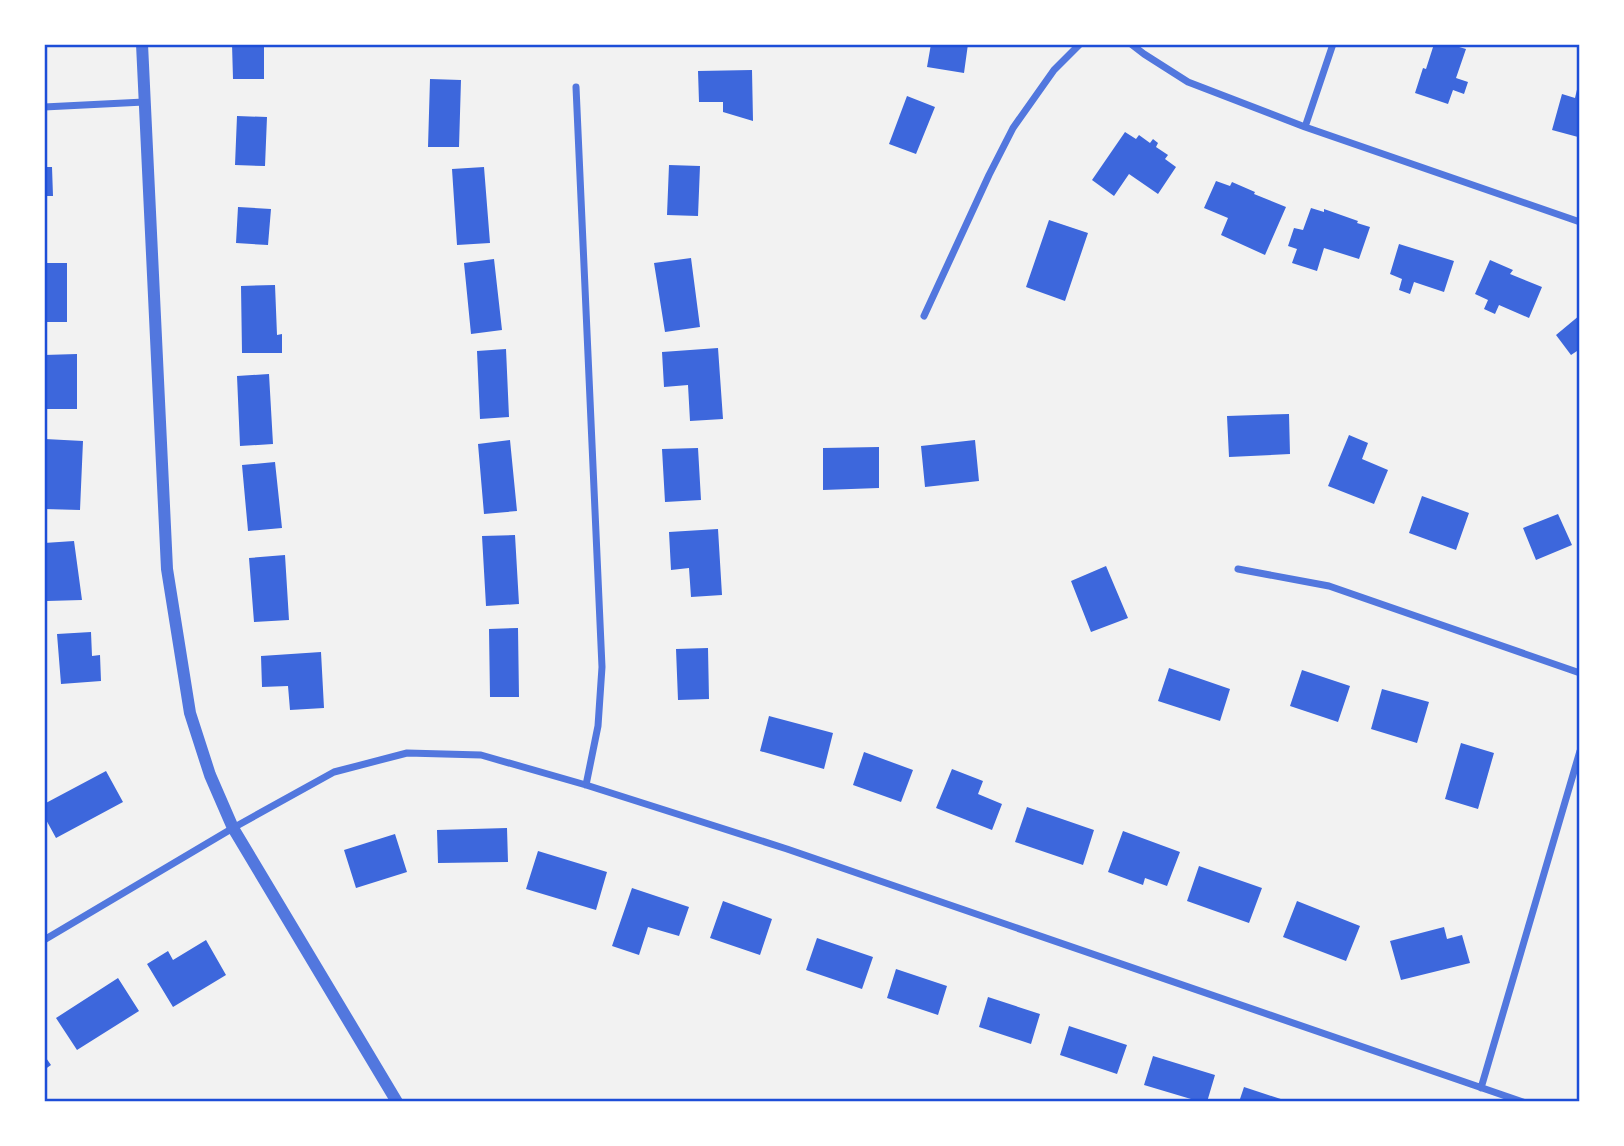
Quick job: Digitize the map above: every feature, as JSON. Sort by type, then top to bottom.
[{"type":"street","points":[[142,44],[167,569],[190,713],[210,775],[233,828],[397,1102]]},
{"type":"street","points":[[924,316],[1013,128],[1055,70],[1080,44]]},
{"type":"street","points":[[1131,44],[1188,82],[1305,127],[1580,222]]},
{"type":"street","points":[[1305,127],[1333,44]]},
{"type":"street","points":[[576,87],[602,667],[598,726],[586,785]]},
{"type":"street","points":[[44,107],[145,102]]},
{"type":"street","points":[[1238,569],[1329,586],[1580,673]]},
{"type":"street","points":[[1481,1088],[1580,751]]},
{"type":"street","points":[[44,940],[233,828],[334,772],[407,753],[481,755],[586,785],[787,849],[1523,1102]]},
{"type":"building","points":[[232,44],[264,44],[264,79],[233,79]]},
{"type":"building","points":[[931,44],[968,44],[964,73],[927,67]]},
{"type":"building","points":[[1434,44],[1449,44],[1466,49],[1456,78],[1468,82],[1464,94],[1453,90],[1448,104],[1415,93]]},
{"type":"building","points":[[752,70],[753,121],[723,112],[723,102],[699,102],[698,71]]},
{"type":"building","points":[[430,79],[461,80],[459,147],[428,147]]},
{"type":"building","points":[[1579,81],[1578,137],[1552,130],[1562,94],[1575,98]]},
{"type":"building","points":[[907,96],[935,107],[916,154],[889,144]]},
{"type":"building","points":[[237,116],[267,117],[265,166],[235,165]]},
{"type":"building","points":[[1125,132],[1136,139],[1139,135],[1150,143],[1153,139],[1158,143],[1156,147],[1168,155],[1165,159],[1176,167],[1158,194],[1129,174],[1114,196],[1092,180]]},
{"type":"building","points":[[669,165],[700,166],[698,216],[667,215]]},
{"type":"building","points":[[44,167],[52,167],[53,196],[44,196]]},
{"type":"building","points":[[484,167],[490,243],[457,245],[452,169]]},
{"type":"building","points":[[1216,181],[1230,186],[1232,182],[1286,207],[1265,255],[1221,235],[1228,218],[1204,208]]},
{"type":"building","points":[[238,207],[271,209],[268,245],[236,243]]},
{"type":"building","points":[[1311,208],[1324,212],[1324,209],[1370,227],[1359,259],[1324,248],[1317,271],[1292,263],[1297,249],[1288,246],[1294,228],[1303,230]]},
{"type":"building","points":[[1049,220],[1088,233],[1065,301],[1026,287]]},
{"type":"building","points":[[1399,244],[1454,261],[1444,292],[1414,282],[1410,294],[1399,290],[1402,279],[1390,274]]},
{"type":"building","points":[[691,258],[700,327],[665,332],[654,263]]},
{"type":"building","points":[[494,259],[502,330],[471,334],[464,263]]},
{"type":"building","points":[[1490,260],[1513,270],[1510,274],[1542,287],[1529,318],[1499,305],[1495,314],[1484,309],[1488,300],[1475,294]]},
{"type":"building","points":[[44,263],[67,263],[67,322],[44,322]]},
{"type":"building","points":[[275,285],[277,335],[282,334],[282,353],[242,353],[241,286]]},
{"type":"building","points":[[1580,315],[1580,349],[1571,355],[1556,335]]},
{"type":"building","points":[[718,348],[723,419],[690,421],[688,385],[664,387],[662,352]]},
{"type":"building","points":[[506,349],[509,417],[480,419],[477,351]]},
{"type":"building","points":[[77,354],[77,409],[44,409],[44,355]]},
{"type":"building","points":[[269,374],[273,444],[240,446],[237,376]]},
{"type":"building","points":[[1289,414],[1290,454],[1229,457],[1227,416]]},
{"type":"building","points":[[1349,435],[1368,443],[1362,459],[1388,470],[1374,504],[1328,486]]},
{"type":"building","points":[[45,439],[83,441],[80,510],[44,509]]},
{"type":"building","points":[[510,440],[517,511],[484,514],[478,444]]},
{"type":"building","points":[[975,440],[979,481],[925,487],[921,446]]},
{"type":"building","points":[[879,447],[879,488],[823,490],[823,448]]},
{"type":"building","points":[[698,448],[701,500],[665,502],[662,449]]},
{"type":"building","points":[[275,462],[282,528],[248,531],[242,465]]},
{"type":"building","points":[[1422,496],[1469,513],[1456,550],[1409,533]]},
{"type":"building","points":[[1558,514],[1572,545],[1536,560],[1523,528]]},
{"type":"building","points":[[718,529],[722,595],[691,597],[689,568],[671,570],[669,532]]},
{"type":"building","points":[[515,535],[519,604],[486,606],[482,536]]},
{"type":"building","points":[[74,541],[82,600],[47,601],[44,543]]},
{"type":"building","points":[[285,555],[289,620],[254,622],[249,558]]},
{"type":"building","points":[[1106,566],[1128,618],[1091,632],[1071,581]]},
{"type":"building","points":[[518,628],[519,697],[490,697],[489,629]]},
{"type":"building","points":[[91,632],[92,656],[100,655],[101,681],[61,684],[57,634]]},
{"type":"building","points":[[708,648],[709,699],[678,700],[676,649]]},
{"type":"building","points":[[321,652],[324,708],[290,710],[288,686],[262,687],[261,656]]},
{"type":"building","points":[[1169,668],[1230,689],[1220,721],[1158,701]]},
{"type":"building","points":[[1302,670],[1350,686],[1338,722],[1290,706]]},
{"type":"building","points":[[1382,689],[1429,702],[1417,743],[1371,729]]},
{"type":"building","points":[[769,716],[833,733],[824,769],[760,751]]},
{"type":"building","points":[[1461,743],[1494,753],[1478,809],[1445,799]]},
{"type":"building","points":[[864,752],[913,770],[901,802],[853,785]]},
{"type":"building","points":[[952,769],[983,781],[978,794],[1002,804],[992,830],[936,808]]},
{"type":"building","points":[[106,771],[123,802],[56,838],[44,816],[44,804]]},
{"type":"building","points":[[1027,807],[1094,830],[1083,865],[1015,842]]},
{"type":"building","points":[[507,828],[508,862],[438,863],[437,830]]},
{"type":"building","points":[[1123,831],[1180,852],[1167,886],[1145,878],[1143,885],[1108,872]]},
{"type":"building","points":[[395,834],[407,872],[356,888],[344,850]]},
{"type":"building","points":[[538,851],[607,872],[596,910],[526,889]]},
{"type":"building","points":[[1199,866],[1262,888],[1249,923],[1187,901]]},
{"type":"building","points":[[632,888],[689,907],[679,936],[648,927],[639,955],[612,946]]},
{"type":"building","points":[[723,901],[772,919],[760,955],[710,938]]},
{"type":"building","points":[[1297,901],[1360,926],[1346,961],[1283,937]]},
{"type":"building","points":[[1444,927],[1447,939],[1462,935],[1470,963],[1401,980],[1390,941]]},
{"type":"building","points":[[817,938],[873,957],[862,989],[806,970]]},
{"type":"building","points":[[206,940],[226,975],[173,1007],[147,964],[168,951],[173,960]]},
{"type":"building","points":[[896,969],[947,986],[938,1015],[887,998]]},
{"type":"building","points":[[118,978],[139,1011],[77,1050],[56,1018]]},
{"type":"building","points":[[988,997],[1040,1014],[1031,1044],[979,1027]]},
{"type":"building","points":[[1069,1026],[1127,1045],[1117,1074],[1060,1055]]},
{"type":"building","points":[[44,1055],[51,1065],[44,1070]]},
{"type":"building","points":[[1153,1056],[1215,1075],[1207,1102],[1144,1085]]},
{"type":"building","points":[[1244,1087],[1290,1102],[1239,1102]]}]
